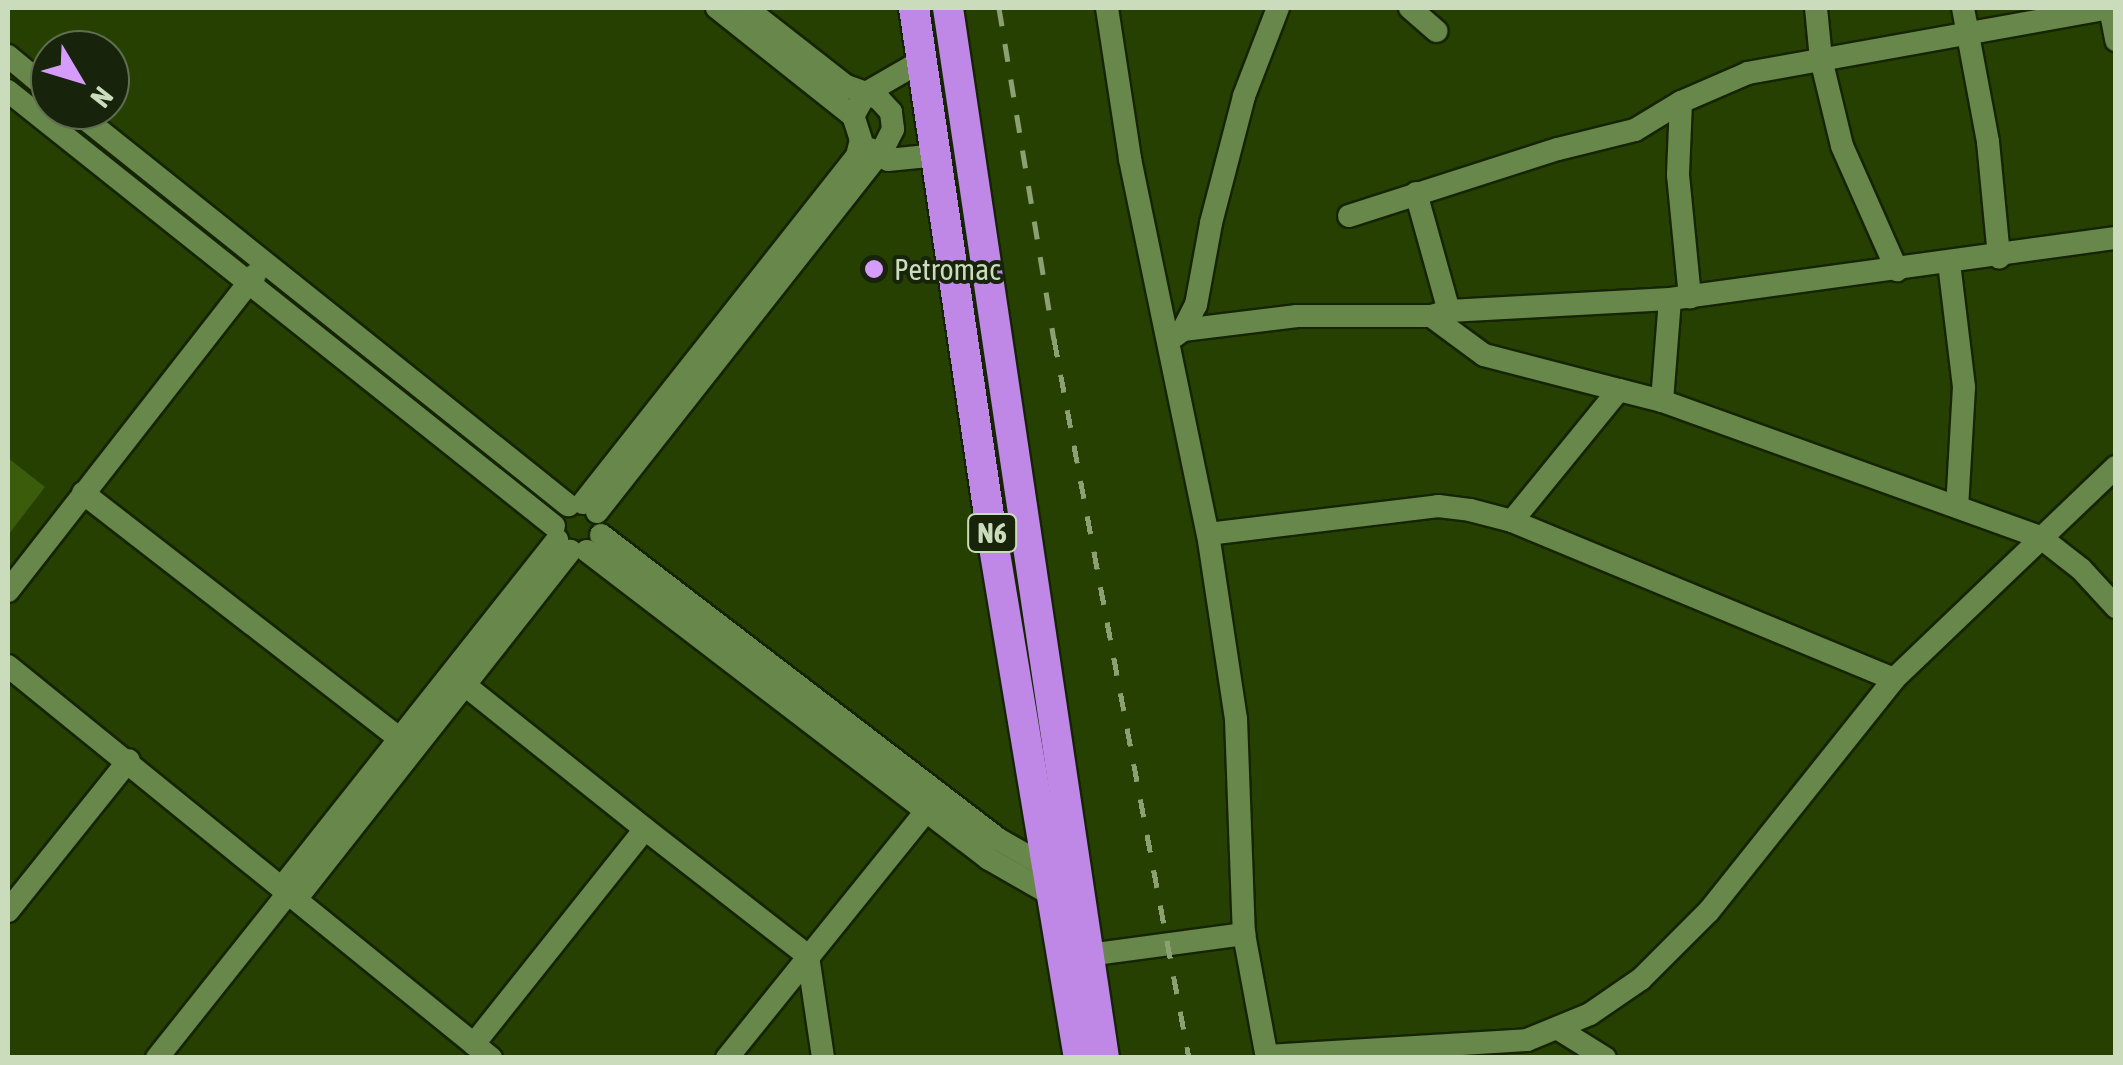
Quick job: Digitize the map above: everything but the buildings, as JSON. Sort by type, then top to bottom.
[{"type":"highway","name":"N6","points":[[914,8],[1047,880],[1075,957],[1104,1058]]},
{"type":"highway","name":"N6","points":[[948,8],[1075,957],[1079,1058]]},
{"type":"street","points":[[717,8],[852,116],[869,148],[905,160],[938,154]]},
{"type":"street","points":[[157,1058],[289,892],[466,686],[574,541],[582,507],[869,148],[893,129],[891,112],[866,93],[846,86],[746,8]]},
{"type":"street","points":[[1107,8],[1130,160],[1176,336],[1208,534],[1236,719],[1244,934],[1267,1057],[1526,1040],[1560,1030],[1641,979],[1709,911],[1894,678],[2116,467]]},
{"type":"street","points":[[1176,336],[1196,305],[1211,223],[1244,96],[1278,8]]},
{"type":"street","points":[[1410,8],[1436,31]]},
{"type":"street","points":[[1816,8],[1821,59],[1842,146],[1898,270]]},
{"type":"street","points":[[1349,216],[1621,135],[1680,102],[1748,73],[1821,59],[1966,19],[2112,10],[2116,40]]},
{"type":"street","points":[[1966,19],[1988,142],[1999,257]]},
{"type":"street","points":[[8,56],[30,74]]},
{"type":"street","points":[[852,116],[866,93],[923,60]]},
{"type":"street","points":[[8,90],[246,284],[574,541],[933,803],[989,860],[1047,880]]},
{"type":"street","points":[[1662,401],[1680,298],[1680,102]]},
{"type":"street","points":[[99,130],[264,265],[582,507]]},
{"type":"street","points":[[1416,193],[1440,313],[1484,355],[1662,401],[2040,537],[2081,569],[2116,607]]},
{"type":"street","points":[[1176,336],[1297,316],[1440,313],[1680,298],[2116,238]]},
{"type":"street","points":[[1949,263],[1964,387],[1957,507]]},
{"type":"street","points":[[8,591],[264,265]]},
{"type":"street","points":[[1512,522],[1619,390]]},
{"type":"street","points":[[84,493],[398,737]]},
{"type":"street","points":[[1208,534],[1438,506],[1512,522],[1894,678]]},
{"type":"street","points":[[289,892],[398,737],[574,541],[582,507]]},
{"type":"street","points":[[8,666],[483,1050],[644,829]]},
{"type":"street","points":[[466,686],[808,956],[823,1058]]},
{"type":"street","points":[[8,912],[129,760]]},
{"type":"street","points":[[726,1058],[933,803]]},
{"type":"street","points":[[1075,957],[1244,934]]},
{"type":"street","points":[[1560,1030],[1605,1058]]},
{"type":"green space","points":[[8,458],[45,487],[8,535]]},
{"type":"railway","points":[[999,8],[1054,339],[1189,1058]]},
{"type":"place","name":"Petromac","points":[[874,269]]}]
